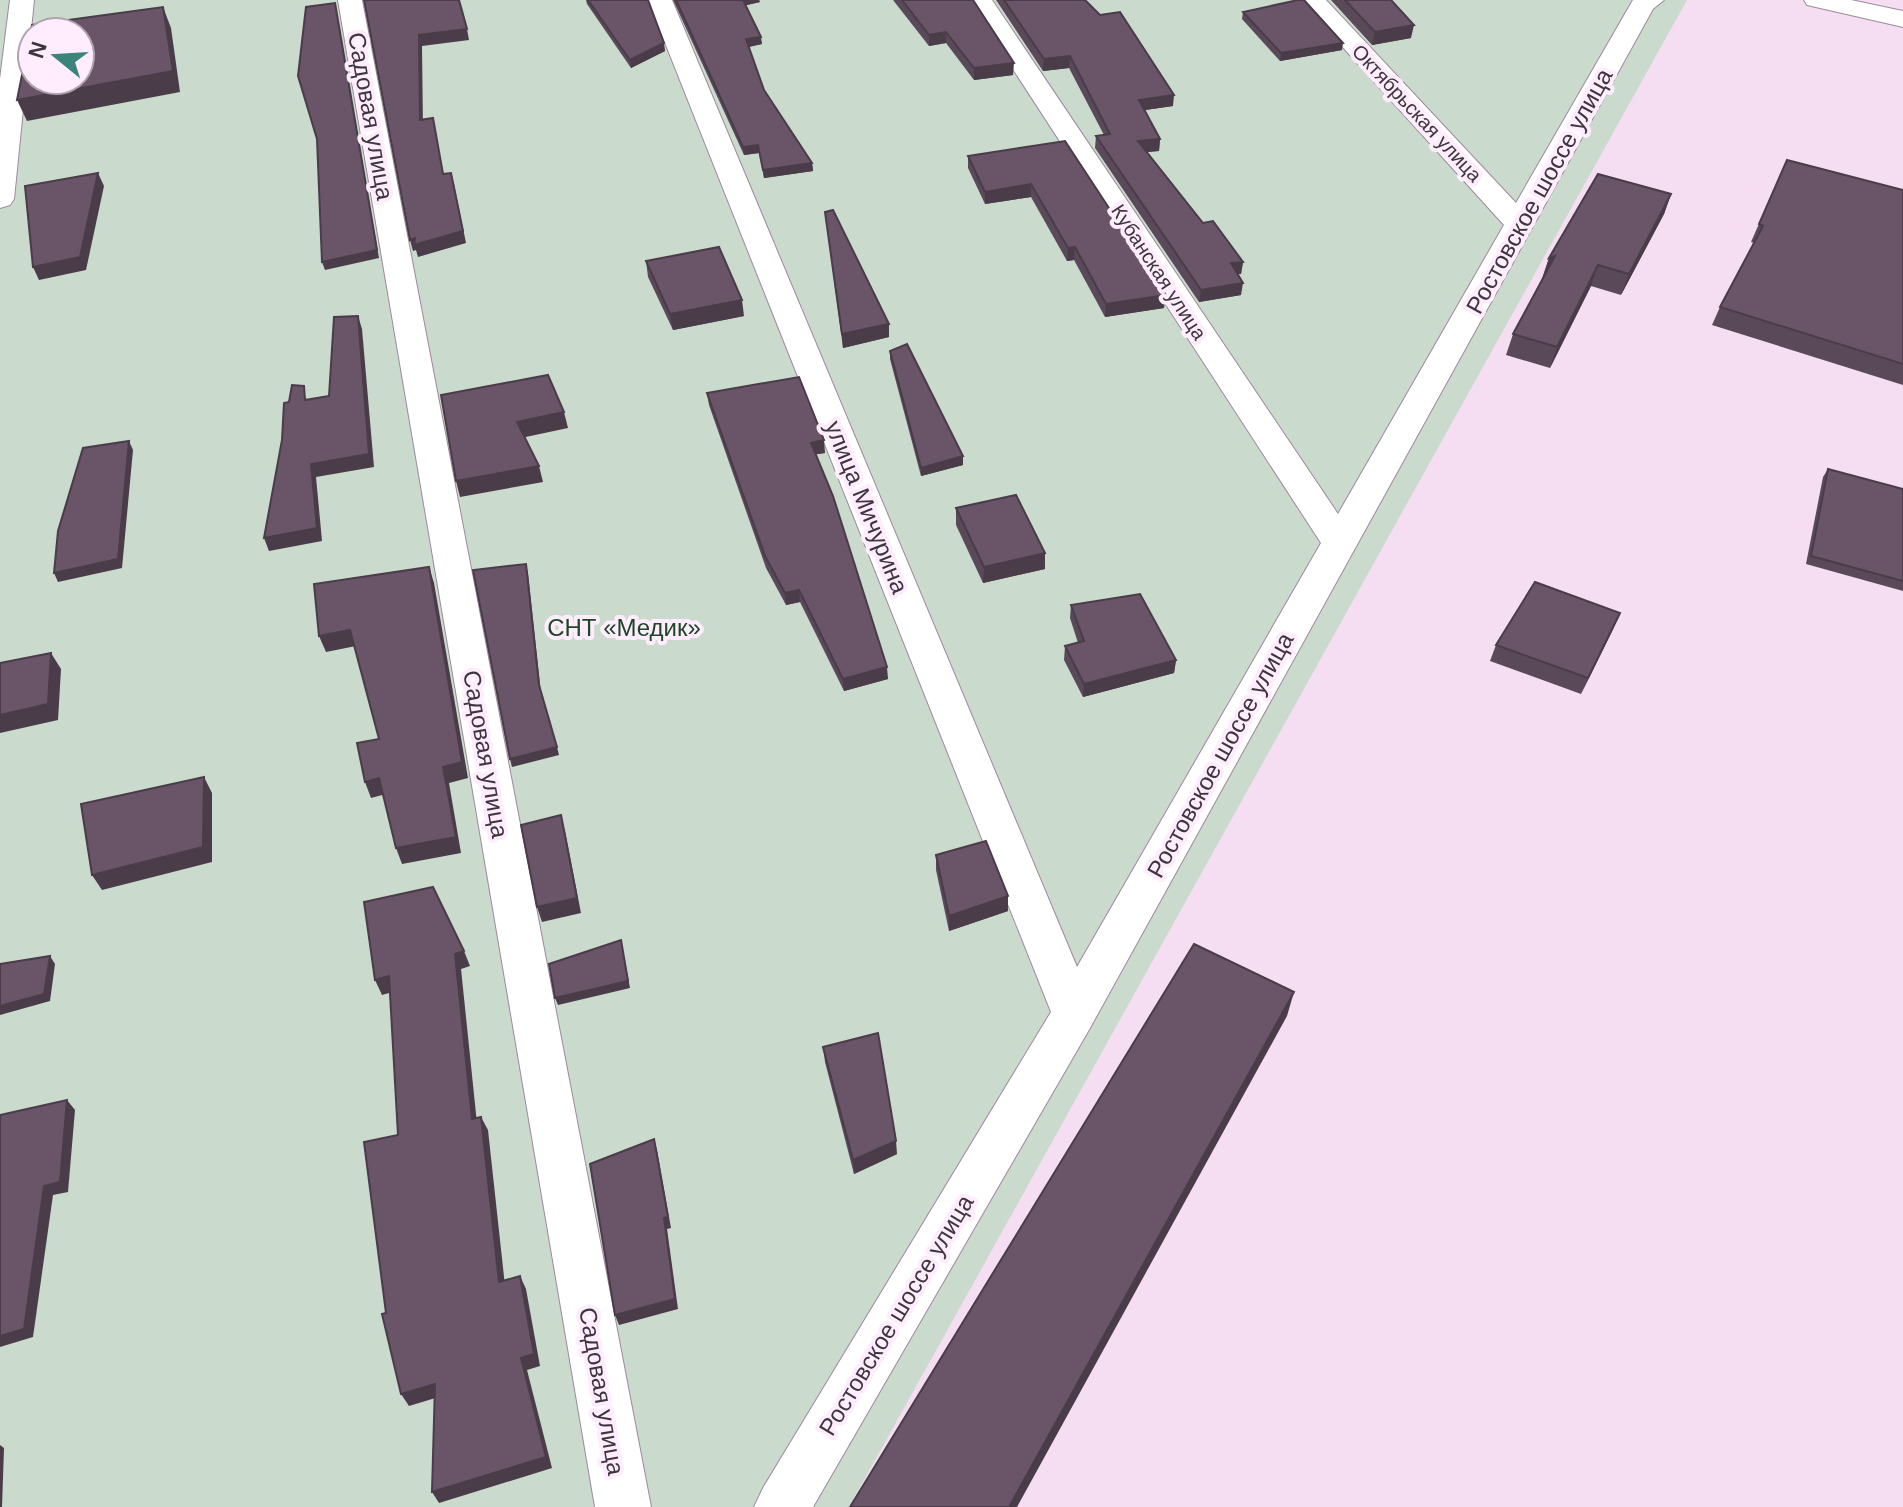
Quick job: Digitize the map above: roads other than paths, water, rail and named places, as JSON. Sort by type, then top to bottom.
[{"type":"street","points":[[0,199],[22,0]]},
{"type":"street","name":"Садовая улица","points":[[350,0],[623,1507]]},
{"type":"street","name":"улица Мичурина","points":[[660,0],[1074,1014]]},
{"type":"street","name":"Кубанская улица","points":[[980,0],[1339,543]]},
{"type":"street","name":"Октябрьская улица","points":[[1312,0],[1521,226]]},
{"type":"street","points":[[1816,0],[1903,19]]},
{"type":"street","name":"Ростовское шоссе улица","points":[[782,1507],[1074,1014],[1521,226],[1644,1]]},
{"type":"park label","name":"СНТ «Медик»","points":[[624,627]]}]
